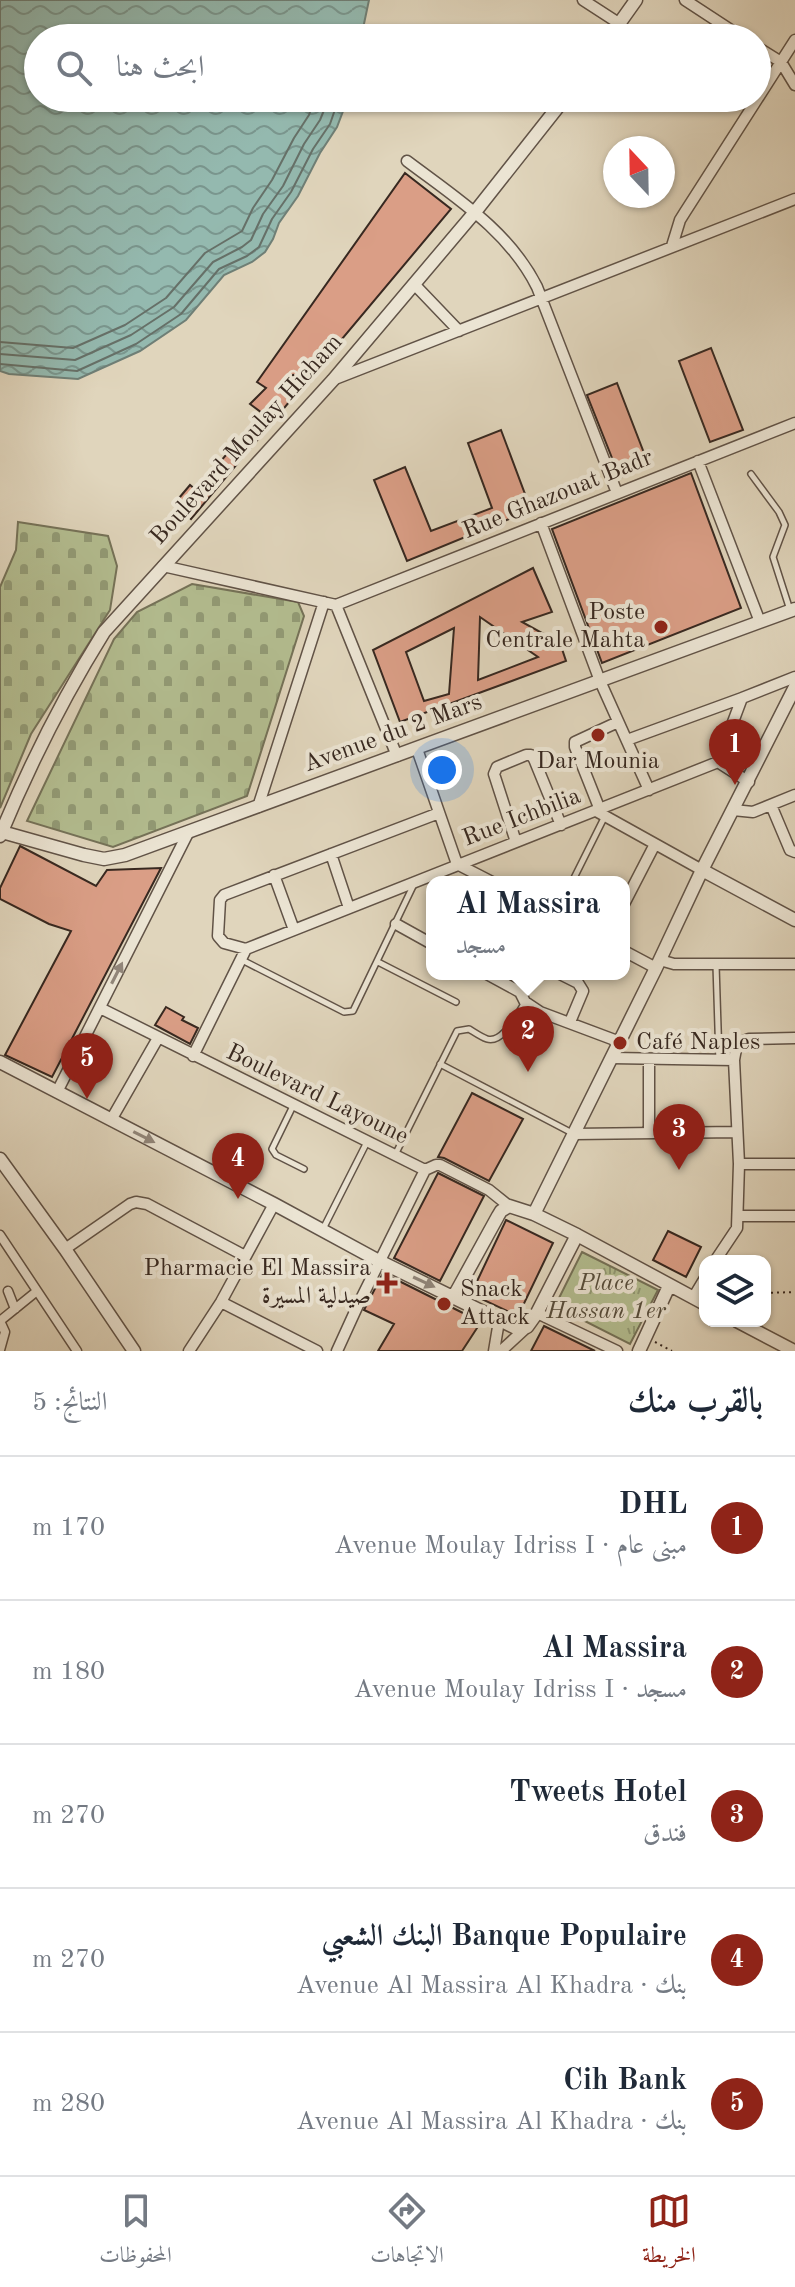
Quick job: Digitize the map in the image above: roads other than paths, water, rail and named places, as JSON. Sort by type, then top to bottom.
[{"type":"street","points":[[583,0],[620,24],[636,0]]},
{"type":"street","points":[[685,0],[722,24]]},
{"type":"street","points":[[771,78],[795,40]]},
{"type":"street","points":[[771,56],[781,62],[795,85]]},
{"type":"street","name":"Boulevard Moulay Hicham","points":[[1,834],[31,767],[86,660],[104,632],[333,380],[475,212],[554,112]]},
{"type":"street","points":[[672,246],[680,220],[749,112]]},
{"type":"street","points":[[407,161],[475,212],[513,248],[531,275],[617,493]]},
{"type":"street","points":[[333,380],[795,199]]},
{"type":"street","points":[[414,284],[459,331]]},
{"type":"street","name":"Rue Ghazouat Badr","points":[[336,605],[795,423]]},
{"type":"street","points":[[698,461],[760,622]]},
{"type":"street","points":[[541,523],[600,681],[649,790]]},
{"type":"street","points":[[163,566],[336,605],[397,756]]},
{"type":"street","points":[[258,807],[324,602]]},
{"type":"street","name":"Avenue du 2 Mars","points":[[1,834],[104,859],[125,855],[793,610]]},
{"type":"street","points":[[627,740],[795,677]]},
{"type":"street","points":[[534,1214],[795,687]]},
{"type":"street","points":[[742,698],[718,762],[749,782]]},
{"type":"street","points":[[618,722],[575,742],[601,812],[795,920]]},
{"type":"street","points":[[417,749],[457,864],[480,876]]},
{"type":"street","points":[[516,842],[494,774],[497,767],[526,755],[534,759],[561,825]]},
{"type":"street","name":"Rue Ichbilia","points":[[427,876],[601,812],[718,762]]},
{"type":"street","points":[[733,810],[753,812],[795,795]]},
{"type":"street","points":[[771,805],[790,850],[795,852]]},
{"type":"street","points":[[193,1056],[244,954],[218,936],[220,900],[228,892],[439,813]]},
{"type":"street","points":[[57,1092],[188,833]]},
{"type":"street","points":[[630,892],[655,844]]},
{"type":"street","points":[[331,854],[349,908]]},
{"type":"street","points":[[274,875],[294,930]]},
{"type":"street","name":"Rue Ichbilia","points":[[244,954],[294,930],[426,877]]},
{"type":"street","points":[[396,924],[426,941]]},
{"type":"street","points":[[630,953],[658,964],[795,964]]},
{"type":"street","points":[[496,980],[540,1012],[620,1042]]},
{"type":"street","points":[[523,997],[528,980]]},
{"type":"street","points":[[570,1022],[583,991],[572,980]]},
{"type":"street","name":"Boulevard Layoune","points":[[100,1008],[425,1170],[337,1351]]},
{"type":"street","points":[[111,1120],[158,1038]]},
{"type":"street","points":[[719,1255],[737,1228],[738,1216],[736,1047],[749,1039],[795,1038]]},
{"type":"street","points":[[612,1058],[734,1060]]},
{"type":"street","points":[[649,1059],[649,1133]]},
{"type":"street","points":[[0,1062],[379,1261],[499,1321],[516,1328],[527,1327]]},
{"type":"street","points":[[574,1134],[737,1132]]},
{"type":"street","points":[[0,1159],[134,1351]]},
{"type":"street","points":[[739,1164],[795,1164]]},
{"type":"street","points":[[425,1170],[440,1165],[489,1190],[509,1206],[534,1214],[577,1235],[699,1301]]},
{"type":"street","points":[[65,1249],[136,1202],[147,1204],[245,1256]]},
{"type":"street","points":[[189,1351],[221,1302],[274,1204]]},
{"type":"street","points":[[454,1296],[501,1211],[509,1206]]},
{"type":"street","points":[[738,1216],[795,1216]]},
{"type":"street","points":[[0,1235],[77,1351]]},
{"type":"street","points":[[501,1351],[537,1313],[577,1235]]},
{"type":"street","points":[[639,1351],[669,1286]]},
{"type":"street","points":[[8,1291],[15,1309]]},
{"type":"street","points":[[0,1350],[5,1332],[0,1321],[37,1291]]},
{"type":"street","points":[[221,1302],[317,1351]]},
{"type":"street","points":[[537,1313],[617,1351]]},
{"type":"street","points":[[494,1351],[499,1321]]},
{"type":"street","points":[[748,1327],[794,1351]]},
{"type":"lane","points":[[751,474],[785,525],[773,557],[793,610]]},
{"type":"lane","points":[[574,876],[601,812]]},
{"type":"lane","points":[[244,954],[348,1013],[356,1008],[415,881]]},
{"type":"lane","points":[[378,962],[456,1002]]},
{"type":"lane","points":[[716,964],[719,1060]]},
{"type":"lane","points":[[395,1155],[457,1031],[469,1029],[489,1040],[495,1039],[503,1033],[523,997]]},
{"type":"lane","points":[[440,1064],[574,1134]]},
{"type":"lane","points":[[293,1105],[272,1149],[304,1169]]},
{"type":"lane","points":[[322,1230],[367,1142]]},
{"type":"water","points":[[0,0],[369,0],[364,24],[24,24],[24,112],[343,112],[265,252],[224,275],[186,320],[140,351],[78,379],[0,371]]},
{"type":"place","name":"Poste Centrale Mahta","points":[[661,627]]},
{"type":"place","name":"Dar Mounia","points":[[598,735]]},
{"type":"place","name":"DHL","points":[[735,785]]},
{"type":"place","name":"Café Naples","points":[[620,1043]]},
{"type":"place","name":"Al Massira","points":[[528,1072]]},
{"type":"place","name":"Cih Bank","points":[[87,1099]]},
{"type":"place","name":"Tweets Hotel","points":[[679,1170]]},
{"type":"place","name":"Banque Populaire البنك الشعبي","points":[[238,1199]]},
{"type":"place","name":"Pharmacie El Massira صيدلية المسيرة","points":[[387,1283]]},
{"type":"place","name":"Snack Attack","points":[[444,1304]]},
{"type":"park label","name":"Place Hassan 1er","points":[[606,1298]]}]
